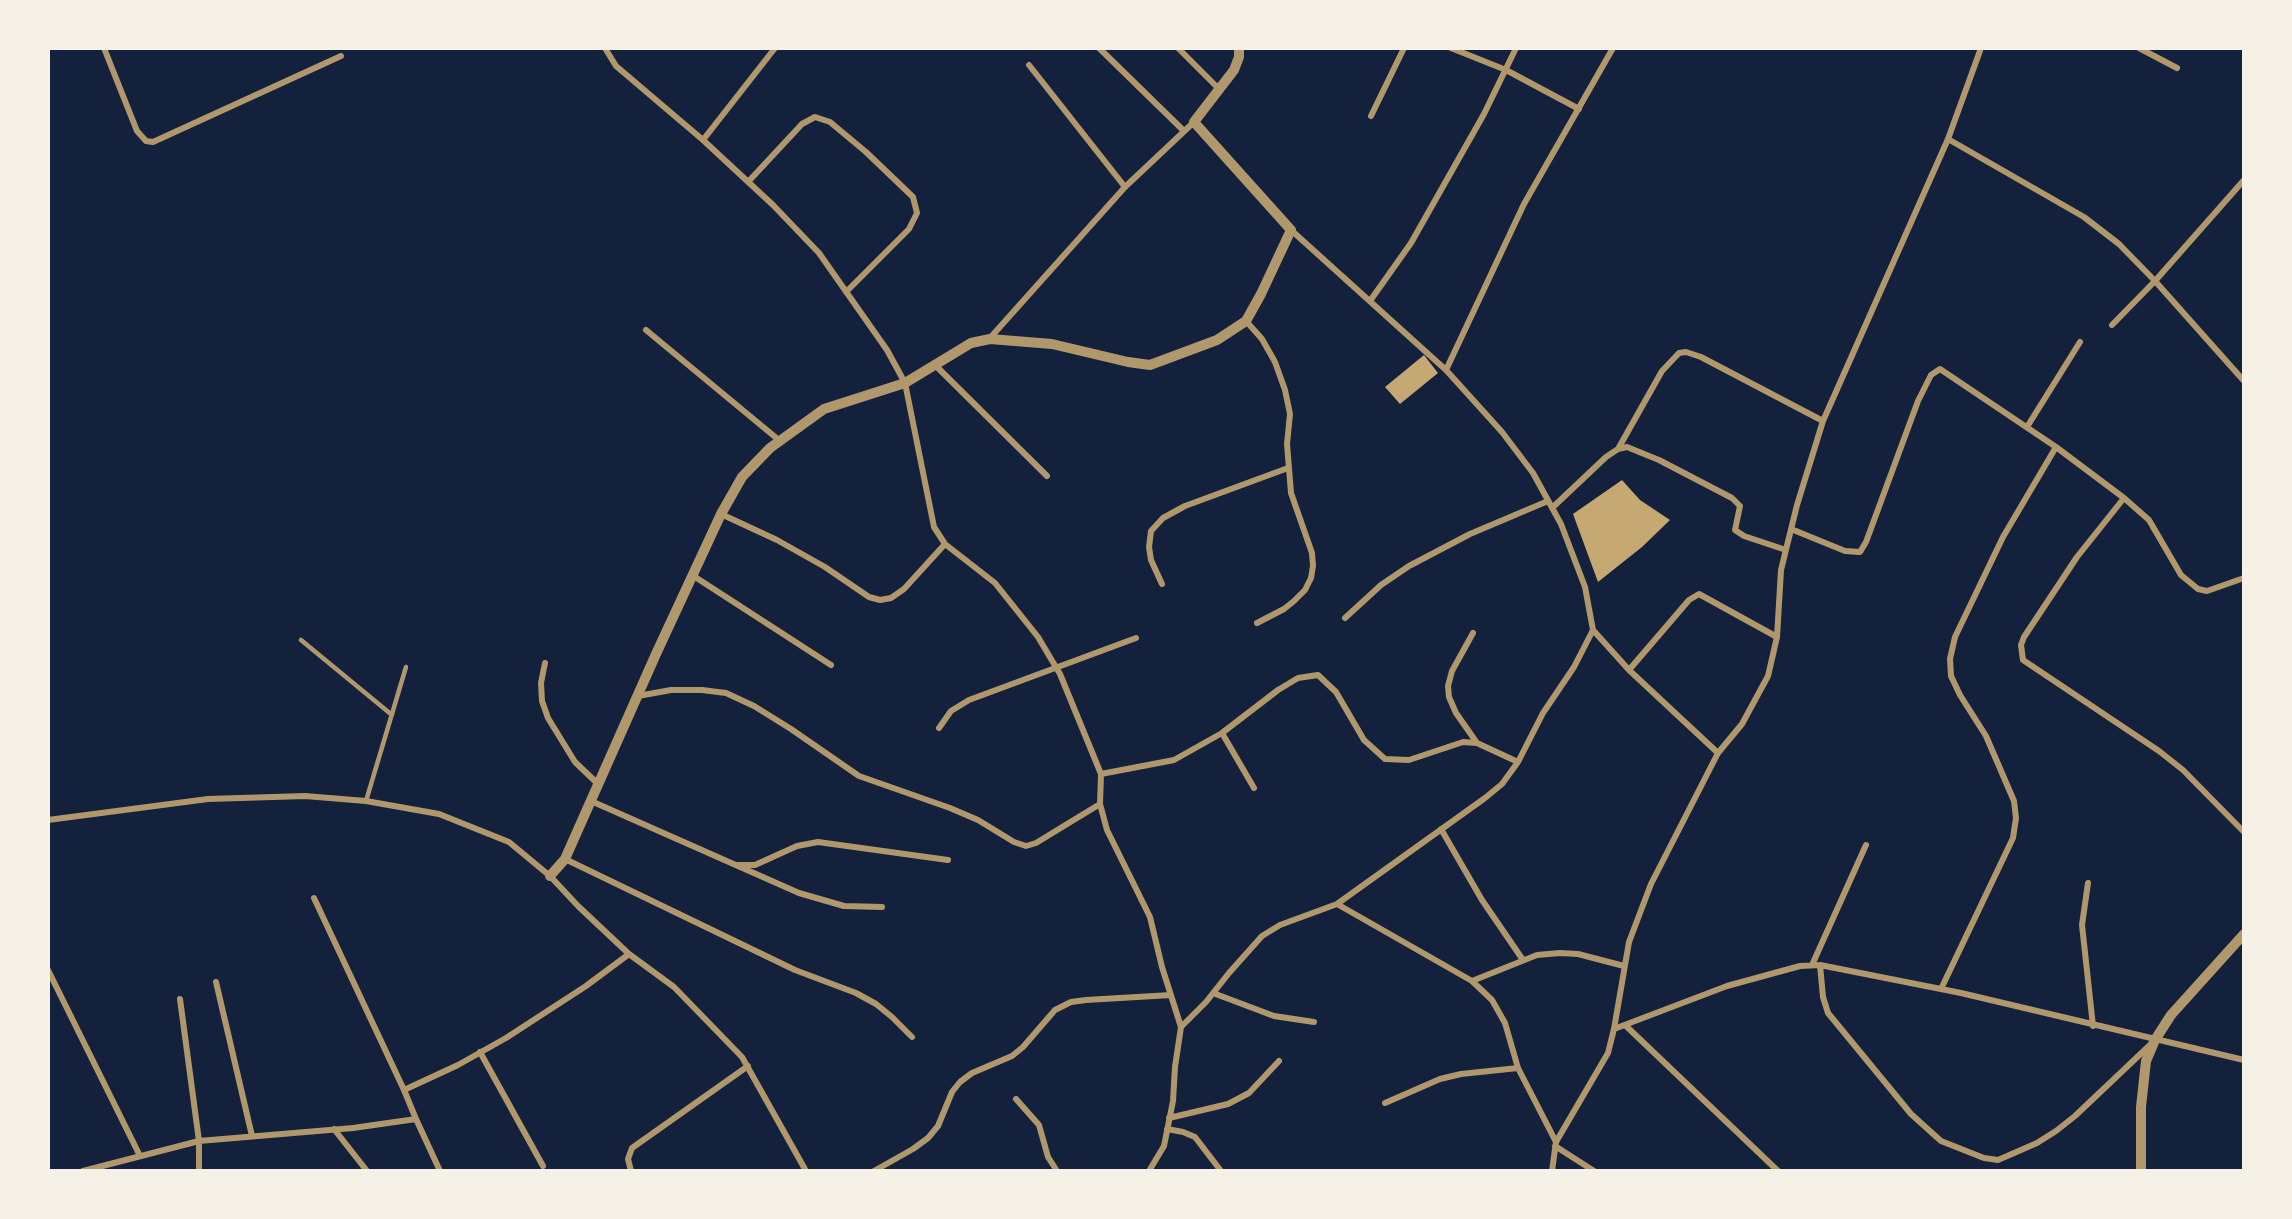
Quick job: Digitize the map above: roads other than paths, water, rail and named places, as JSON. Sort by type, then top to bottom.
[{"type":"street","points":[[104,48],[137,132],[146,141],[153,142],[341,56]]},
{"type":"street","points":[[605,48],[616,66],[703,140],[819,253],[887,350],[905,383],[934,527],[945,544],[995,583],[1038,637],[1056,667],[1101,774],[1100,804],[1107,830],[1150,917],[1181,1027],[1173,1101],[1164,1146],[1149,1171]]},
{"type":"street","points":[[703,140],[775,48]]},
{"type":"street","points":[[1099,48],[1184,131]]},
{"type":"street","points":[[1178,48],[1220,90]]},
{"type":"street","points":[[990,339],[1125,187],[1194,122],[1234,70],[1239,57],[1239,48]]},
{"type":"street","points":[[1371,116],[1404,48]]},
{"type":"street","points":[[1451,48],[1506,70],[1579,108]]},
{"type":"street","points":[[1370,301],[1411,243],[1484,114],[1516,48]]},
{"type":"street","points":[[1446,370],[1524,204],[1613,48]]},
{"type":"street","points":[[1551,1171],[1556,1144],[1608,1053],[1629,942],[1652,884],[1718,753],[1742,724],[1768,676],[1777,637],[1781,570],[1823,422],[1948,139],[1981,48]]},
{"type":"street","points":[[2139,48],[2177,68]]},
{"type":"street","points":[[1029,65],[1125,187]]},
{"type":"street","points":[[748,182],[802,124],[815,117],[830,122],[866,152],[913,197],[917,213],[909,229],[846,292]]},
{"type":"street","points":[[1194,122],[1291,230],[1446,370],[1502,432],[1533,473],[1561,524],[1585,587],[1593,630],[1629,670],[1718,753]]},
{"type":"street","points":[[1948,139],[2084,217],[2119,244],[2244,381]]},
{"type":"street","points":[[2112,325],[2155,281],[2244,180]]},
{"type":"street","points":[[550,876],[566,859],[721,514],[742,477],[780,441],[824,409],[905,383],[971,343],[990,339],[1052,344],[1150,365],[1217,340],[1246,321],[1262,294],[1291,230]]},
{"type":"street","points":[[1246,321],[1266,346],[1275,362],[1285,390],[1290,414],[1288,468],[1292,492],[1312,553],[1311,578],[1305,590],[1284,609],[1257,623]]},
{"type":"street","points":[[646,330],[780,441]]},
{"type":"street","points":[[2027,427],[2080,342]]},
{"type":"street","points":[[1552,508],[1606,456],[1618,448],[1662,372],[1679,353],[1686,352],[1701,357],[1823,422]]},
{"type":"street","points":[[934,364],[1047,476]]},
{"type":"street","points":[[1791,529],[1845,550],[1860,552],[1866,542],[1918,401],[1931,375],[1937,369],[1944,370],[2056,447],[2124,498],[2149,520],[2181,575],[2198,589],[2207,591],[2244,578]]},
{"type":"street","points":[[1618,448],[1627,447],[1642,452],[1732,498],[1740,506],[1735,530],[1744,536],[1786,550]]},
{"type":"street","points":[[1941,989],[2013,838],[2016,818],[2014,801],[1986,736],[1951,676],[1950,659],[1955,637],[2003,537],[2056,447]]},
{"type":"street","points":[[1162,584],[1151,560],[1149,547],[1151,531],[1163,518],[1185,506],[1288,468]]},
{"type":"street","points":[[2124,498],[2078,557],[2024,637],[2021,645],[2023,660],[2175,764],[2244,832]]},
{"type":"street","points":[[1345,618],[1381,585],[1409,566],[1470,534],[1548,501]]},
{"type":"street","points":[[721,514],[777,540],[825,567],[869,597],[880,600],[891,598],[904,589],[945,544]]},
{"type":"street","points":[[692,575],[831,665]]},
{"type":"street","points":[[1629,670],[1689,600],[1699,594],[1777,637]]},
{"type":"street","points":[[1181,1027],[1262,936],[1280,926],[1337,904],[1485,798],[1502,783],[1518,762],[1543,713],[1574,667],[1593,630]]},
{"type":"street","points":[[1473,633],[1452,671],[1448,686],[1449,697],[1456,713],[1477,743]]},
{"type":"street","points":[[939,728],[951,711],[959,705],[1136,638]]},
{"type":"street","points":[[545,663],[541,683],[542,701],[548,718],[575,762],[598,784]]},
{"type":"street","points":[[1101,774],[1174,760],[1222,733],[1278,690],[1298,678],[1318,675],[1336,692],[1364,740],[1385,759],[1409,760],[1463,742],[1477,743],[1518,762]]},
{"type":"street","points":[[638,696],[671,690],[726,693],[754,706],[791,729],[859,776],[950,808],[1026,846],[1049,836],[1100,804]]},
{"type":"street","points":[[1222,733],[1254,788]]},
{"type":"street","points":[[48,820],[208,799],[304,796],[366,801],[439,814],[509,842],[550,876],[629,954],[674,987],[742,1057],[807,1171]]},
{"type":"street","points":[[591,801],[825,902],[844,906],[882,907]]},
{"type":"street","points":[[1441,829],[1482,900],[1523,960]]},
{"type":"street","points":[[735,865],[755,865],[797,846],[818,842],[948,860]]},
{"type":"street","points":[[1812,965],[1866,845]]},
{"type":"street","points":[[566,859],[795,970],[866,999],[892,1017],[912,1037]]},
{"type":"street","points":[[2088,883],[2082,925],[2093,1026]]},
{"type":"street","points":[[315,898],[440,1171]]},
{"type":"street","points":[[1337,904],[1472,981],[1492,1000],[1505,1023],[1518,1068],[1556,1144],[1594,1171]]},
{"type":"street","points":[[2141,1171],[2141,1107],[2146,1061],[2171,1015],[2244,934]]},
{"type":"street","points":[[1472,981],[1537,955],[1560,952],[1578,954],[1624,966]]},
{"type":"street","points":[[404,1090],[480,1052],[586,986],[629,954]]},
{"type":"street","points":[[1820,965],[1823,996],[1828,1013],[1911,1114],[1941,1141],[1984,1158],[1998,1160],[2037,1143],[2056,1131],[2156,1040]]},
{"type":"street","points":[[1614,1029],[1727,986],[1800,966],[1820,965],[1941,989],[2244,1060]]},
{"type":"street","points":[[48,970],[140,1156]]},
{"type":"street","points":[[216,982],[252,1136]]},
{"type":"street","points":[[1213,993],[1274,1016],[1314,1022]]},
{"type":"street","points":[[874,1171],[913,1149],[927,1138],[938,1126],[952,1092],[960,1082],[972,1073],[1012,1056],[1055,1010],[1071,1002],[1086,1000],[1171,995]]},
{"type":"street","points":[[180,999],[199,1141],[199,1171]]},
{"type":"street","points":[[1624,1025],[1778,1171]]},
{"type":"street","points":[[480,1052],[543,1166]]},
{"type":"street","points":[[1170,1118],[1228,1104],[1249,1093],[1279,1061]]},
{"type":"street","points":[[631,1171],[628,1159],[632,1148],[748,1066]]},
{"type":"street","points":[[1385,1103],[1440,1079],[1461,1074],[1518,1068]]},
{"type":"street","points":[[1016,1099],[1039,1125],[1048,1156],[1057,1171]]},
{"type":"street","points":[[86,1171],[199,1141],[416,1119]]},
{"type":"street","points":[[334,1129],[367,1171]]},
{"type":"street","points":[[1167,1129],[1195,1137],[1221,1171]]},
{"type":"lane","points":[[301,640],[392,715]]},
{"type":"lane","points":[[366,801],[406,667]]}]
